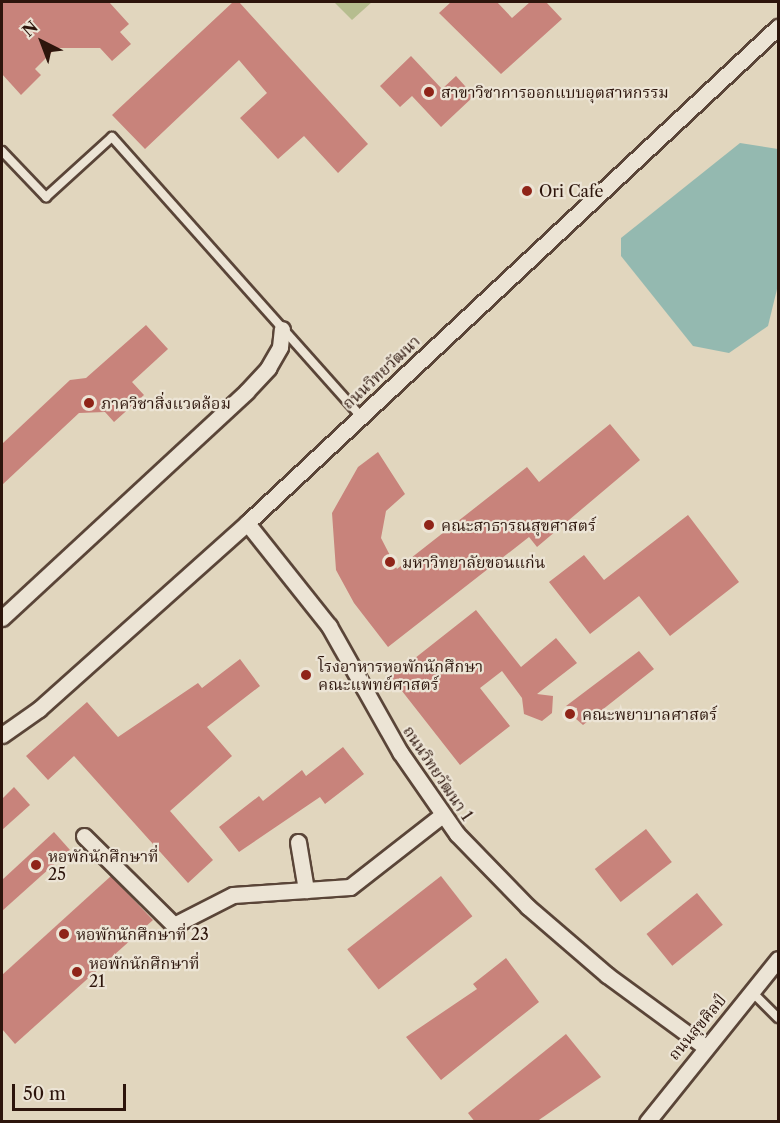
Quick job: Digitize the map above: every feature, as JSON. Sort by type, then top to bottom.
[{"type":"street","name":"ถนนวิทยวัฒนา","points":[[2,735],[39,709],[247,523],[778,27]]},
{"type":"street","points":[[2,618],[246,392],[272,361],[282,329]]},
{"type":"street","name":"ถนนวิทยวัฒนา 1","points":[[247,523],[329,626],[442,815],[528,907],[607,975],[704,1046]]},
{"type":"street","points":[[84,836],[174,925],[233,895],[350,887],[442,815]]},
{"type":"street","points":[[298,842],[306,890]]},
{"type":"street","name":"ถนนสุขศิลป์","points":[[647,1122],[704,1046],[778,959]]},
{"type":"lane","points":[[2,151],[46,197],[112,137],[361,416]]},
{"type":"lane","points":[[751,991],[778,1018]]},
{"type":"green space","points":[[334,2],[372,2],[352,20]]},
{"type":"water","points":[[740,143],[778,149],[778,285],[768,326],[729,353],[693,346],[621,256],[621,238]]},
{"type":"building","points":[[2,2],[109,2],[129,24],[120,32],[131,44],[112,61],[100,48],[56,48],[35,69],[41,75],[21,95],[2,74]]},
{"type":"building","points":[[233,2],[239,2],[368,144],[338,173],[304,136],[278,159],[240,118],[267,93],[239,60],[145,149],[112,115]]},
{"type":"building","points":[[451,2],[497,2],[512,18],[530,2],[546,2],[562,19],[501,74],[439,13]]},
{"type":"building","name":"สาขาวิชาการออกแบบอุตสาหกรรม","points":[[411,56],[442,89],[456,76],[474,96],[441,127],[412,96],[400,107],[380,86]]},
{"type":"building","name":"ภาควิชาสิ่งแวดล้อม","points":[[146,325],[168,349],[132,382],[144,395],[114,422],[105,412],[79,413],[2,485],[2,444],[70,380],[86,378]]},
{"type":"building","name":"คณะสาธารณสุขศาสตร์","points":[[610,424],[640,460],[537,547],[529,537],[388,647],[354,603],[336,570],[332,513],[358,467],[378,452],[405,494],[386,511],[381,538],[397,569],[527,467],[539,482]]},
{"type":"building","points":[[688,515],[739,582],[670,636],[639,596],[590,634],[549,582],[584,555],[604,580]]},
{"type":"building","points":[[476,610],[521,667],[556,638],[577,663],[537,694],[553,696],[552,713],[542,721],[524,714],[522,698],[502,671],[480,688],[510,726],[460,765],[391,677]]},
{"type":"building","points":[[639,651],[654,669],[583,725],[575,718],[577,708],[566,706]]},
{"type":"building","points":[[240,659],[260,686],[207,727],[232,756],[170,811],[213,860],[188,883],[74,756],[48,780],[26,756],[87,702],[118,737],[198,683],[202,688]]},
{"type":"building","points":[[343,747],[364,774],[325,804],[320,797],[239,852],[219,827],[259,796],[263,801],[302,770],[306,776]]},
{"type":"building","points":[[14,787],[30,805],[2,830],[2,799]]},
{"type":"building","points":[[646,829],[672,862],[621,902],[595,869]]},
{"type":"building","name":"หอพักนักศึกษาที่ 25","points":[[54,832],[70,850],[2,911],[2,880]]},
{"type":"building","points":[[111,876],[153,920],[15,1044],[2,1029],[2,975]]},
{"type":"building","points":[[441,876],[472,916],[379,989],[347,949]]},
{"type":"building","points":[[697,893],[723,925],[672,966],[646,934]]},
{"type":"building","points":[[506,958],[539,1002],[441,1080],[406,1037],[477,989],[473,984]]},
{"type":"building","points":[[566,1034],[601,1077],[536,1122],[475,1122],[468,1113]]},
{"type":"place","name":"สาขาวิชาการออกแบบอุตสาหกรรม","points":[[429,92]]},
{"type":"place","name":"Ori Cafe","points":[[527,191]]},
{"type":"place","name":"ภาควิชาสิ่งแวดล้อม","points":[[89,403]]},
{"type":"place","name":"คณะสาธารณสุขศาสตร์","points":[[429,525]]},
{"type":"place","name":"มหาวิทยาลัยขอนแก่น","points":[[390,562]]},
{"type":"place","name":"โรงอาหารหอพักนักศึกษา คณะแพทย์ศาสตร์","points":[[306,675]]},
{"type":"place","name":"คณะพยาบาลศาสตร์","points":[[570,714]]},
{"type":"place","name":"หอพักนักศึกษาที่ 25","points":[[36,865]]},
{"type":"place","name":"หอพักนักศึกษาที่ 23","points":[[64,934]]},
{"type":"place","name":"หอพักนักศึกษาที่ 21","points":[[77,972]]}]
